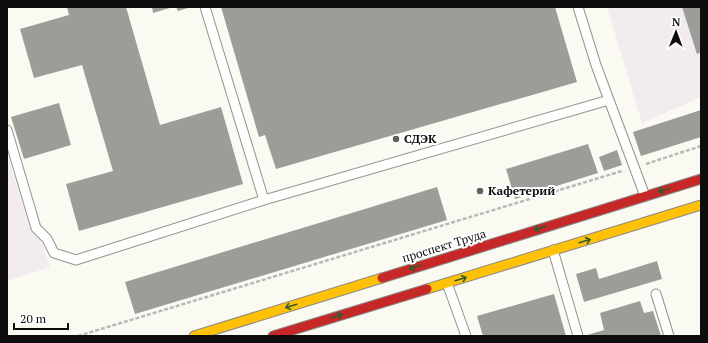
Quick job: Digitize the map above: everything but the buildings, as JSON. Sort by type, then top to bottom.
[{"type":"main road","name":"проспект Труда","points":[[194,336],[701,178]]},
{"type":"main road","points":[[273,336],[701,205]]},
{"type":"lane","points":[[204,7],[264,200]]},
{"type":"lane","points":[[578,7],[596,65],[635,167],[644,196]]},
{"type":"lane","points":[[7,130],[36,228],[47,239],[54,253],[76,260],[264,200],[609,100]]},
{"type":"lane","points":[[553,250],[578,336]]},
{"type":"lane","points":[[447,283],[466,336]]},
{"type":"lane","points":[[656,294],[669,336]]},
{"type":"path","points":[[78,336],[701,146]]},
{"type":"shaded area","points":[[607,7],[701,7],[701,97],[642,123]]},
{"type":"shaded area","points":[[7,155],[31,231],[42,244],[50,267],[7,281]]},
{"type":"traffic: slow","points":[[427,289],[701,205]]},
{"type":"traffic: slow","points":[[194,336],[382,278]]},
{"type":"traffic: jam","points":[[382,278],[701,179]]},
{"type":"traffic: jam","points":[[273,336],[427,289]]},
{"type":"place","name":"СДЭК","points":[[396,139]]},
{"type":"place","name":"Кафетерий","points":[[480,191]]}]
